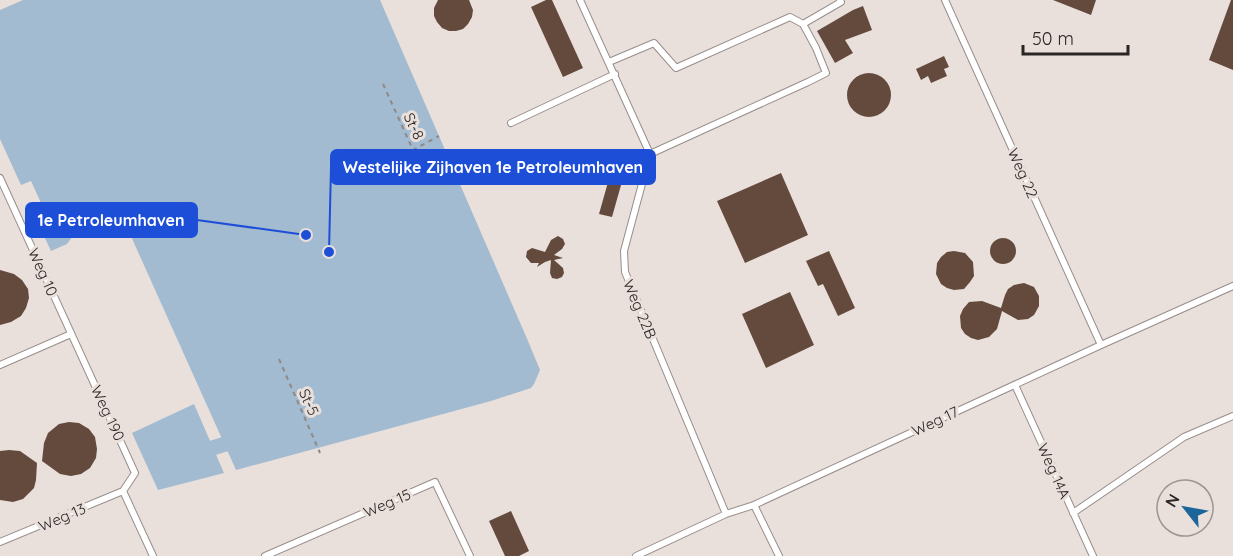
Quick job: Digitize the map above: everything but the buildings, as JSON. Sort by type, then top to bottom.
[{"type":"lane","points":[[580,0],[650,154],[826,73],[816,48],[802,24],[790,17],[676,68],[654,43],[609,62]]},
{"type":"lane","points":[[802,24],[841,2],[840,0]]},
{"type":"lane","name":"Weg 22","points":[[945,0],[1101,345]]},
{"type":"lane","points":[[511,123],[615,74]]},
{"type":"lane","name":"Weg 22B","points":[[650,154],[624,251],[625,272],[726,514]]},
{"type":"lane","name":"Weg 10","points":[[0,178],[70,334]]},
{"type":"lane","name":"Weg 17","points":[[636,556],[726,514],[754,505],[1233,286]]},
{"type":"lane","points":[[0,365],[70,334]]},
{"type":"lane","name":"Weg 190","points":[[70,334],[135,472],[123,491]]},
{"type":"lane","name":"Weg 14A","points":[[1015,385],[1093,556]]},
{"type":"lane","points":[[1073,513],[1184,437],[1233,416]]},
{"type":"lane","name":"Weg 15","points":[[265,556],[435,482],[470,556]]},
{"type":"lane","points":[[123,491],[153,556]]},
{"type":"lane","name":"Weg 13","points":[[0,542],[123,491]]},
{"type":"lane","points":[[754,505],[779,556]]},
{"type":"path","name":"St-8","points":[[383,84],[413,150],[439,136]]},
{"type":"path","name":"St-5","points":[[279,359],[320,453]]},
{"type":"water","points":[[23,0],[380,0],[540,370],[531,388],[491,401],[236,470],[121,214],[111,219],[105,226],[91,233],[82,232],[72,237],[67,244],[51,251],[31,208],[41,203],[31,181],[21,185],[0,139],[0,10]]},
{"type":"water","points":[[194,404],[224,473],[158,490],[132,433]]},
{"type":"waterway","points":[[193,454],[235,441],[237,431]]},
{"type":"place","name":"1e Petroleumhaven","points":[[306,235]]},
{"type":"place","name":"Westelijke Zijhaven 1e Petroleumhaven","points":[[329,252]]}]
